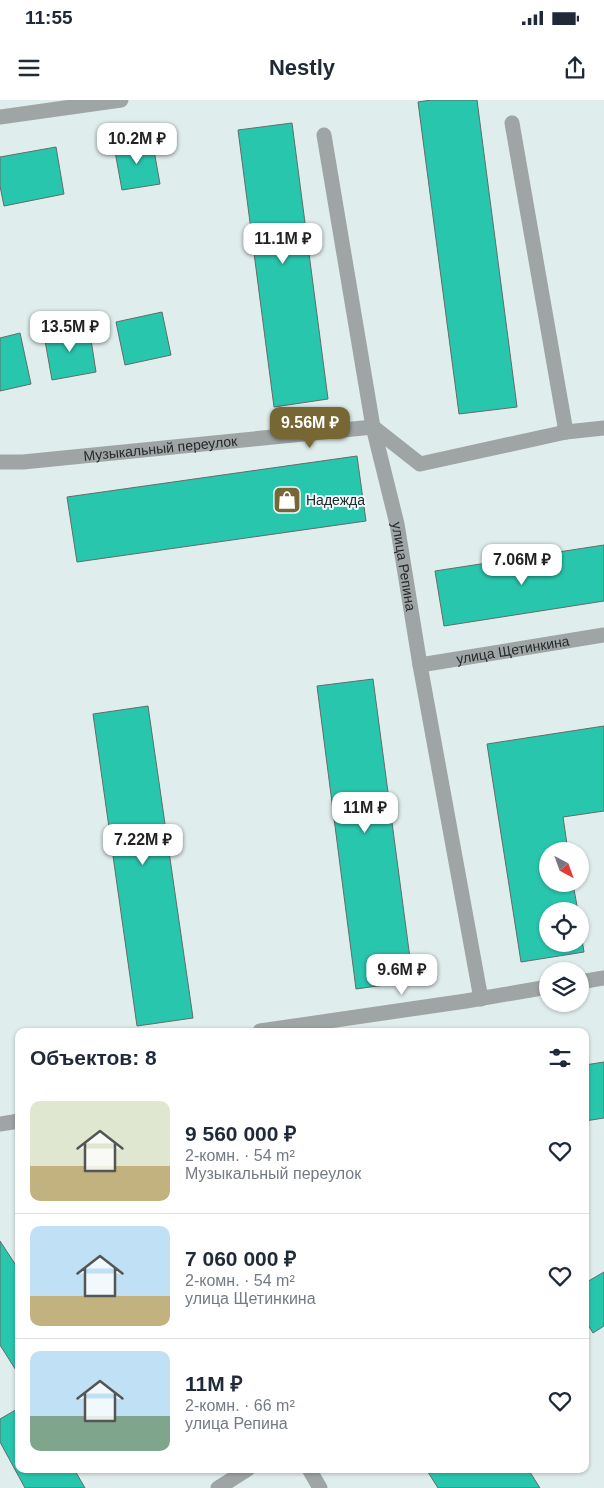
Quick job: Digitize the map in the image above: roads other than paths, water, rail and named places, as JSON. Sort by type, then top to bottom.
[{"type":"street","points":[[0,117],[121,100]]},
{"type":"street","points":[[512,123],[566,432]]},
{"type":"street","name":"улица Репина","points":[[324,135],[373,427],[397,524],[420,665],[481,999]]},
{"type":"street","points":[[373,427],[420,464],[566,432],[604,428]]},
{"type":"street","name":"Музыкальный переулок","points":[[0,462],[23,462],[373,427]]},
{"type":"street","name":"улица Щетинкина","points":[[420,665],[604,636]]},
{"type":"street","points":[[589,980],[604,978]]},
{"type":"street","points":[[281,1028],[481,999],[539,989]]},
{"type":"street","points":[[0,1124],[15,1122]]},
{"type":"street","points":[[218,1488],[242,1473]]},
{"type":"street","points":[[311,1473],[320,1488]]},
{"type":"place","name":"Надежда","points":[[287,500]]}]
